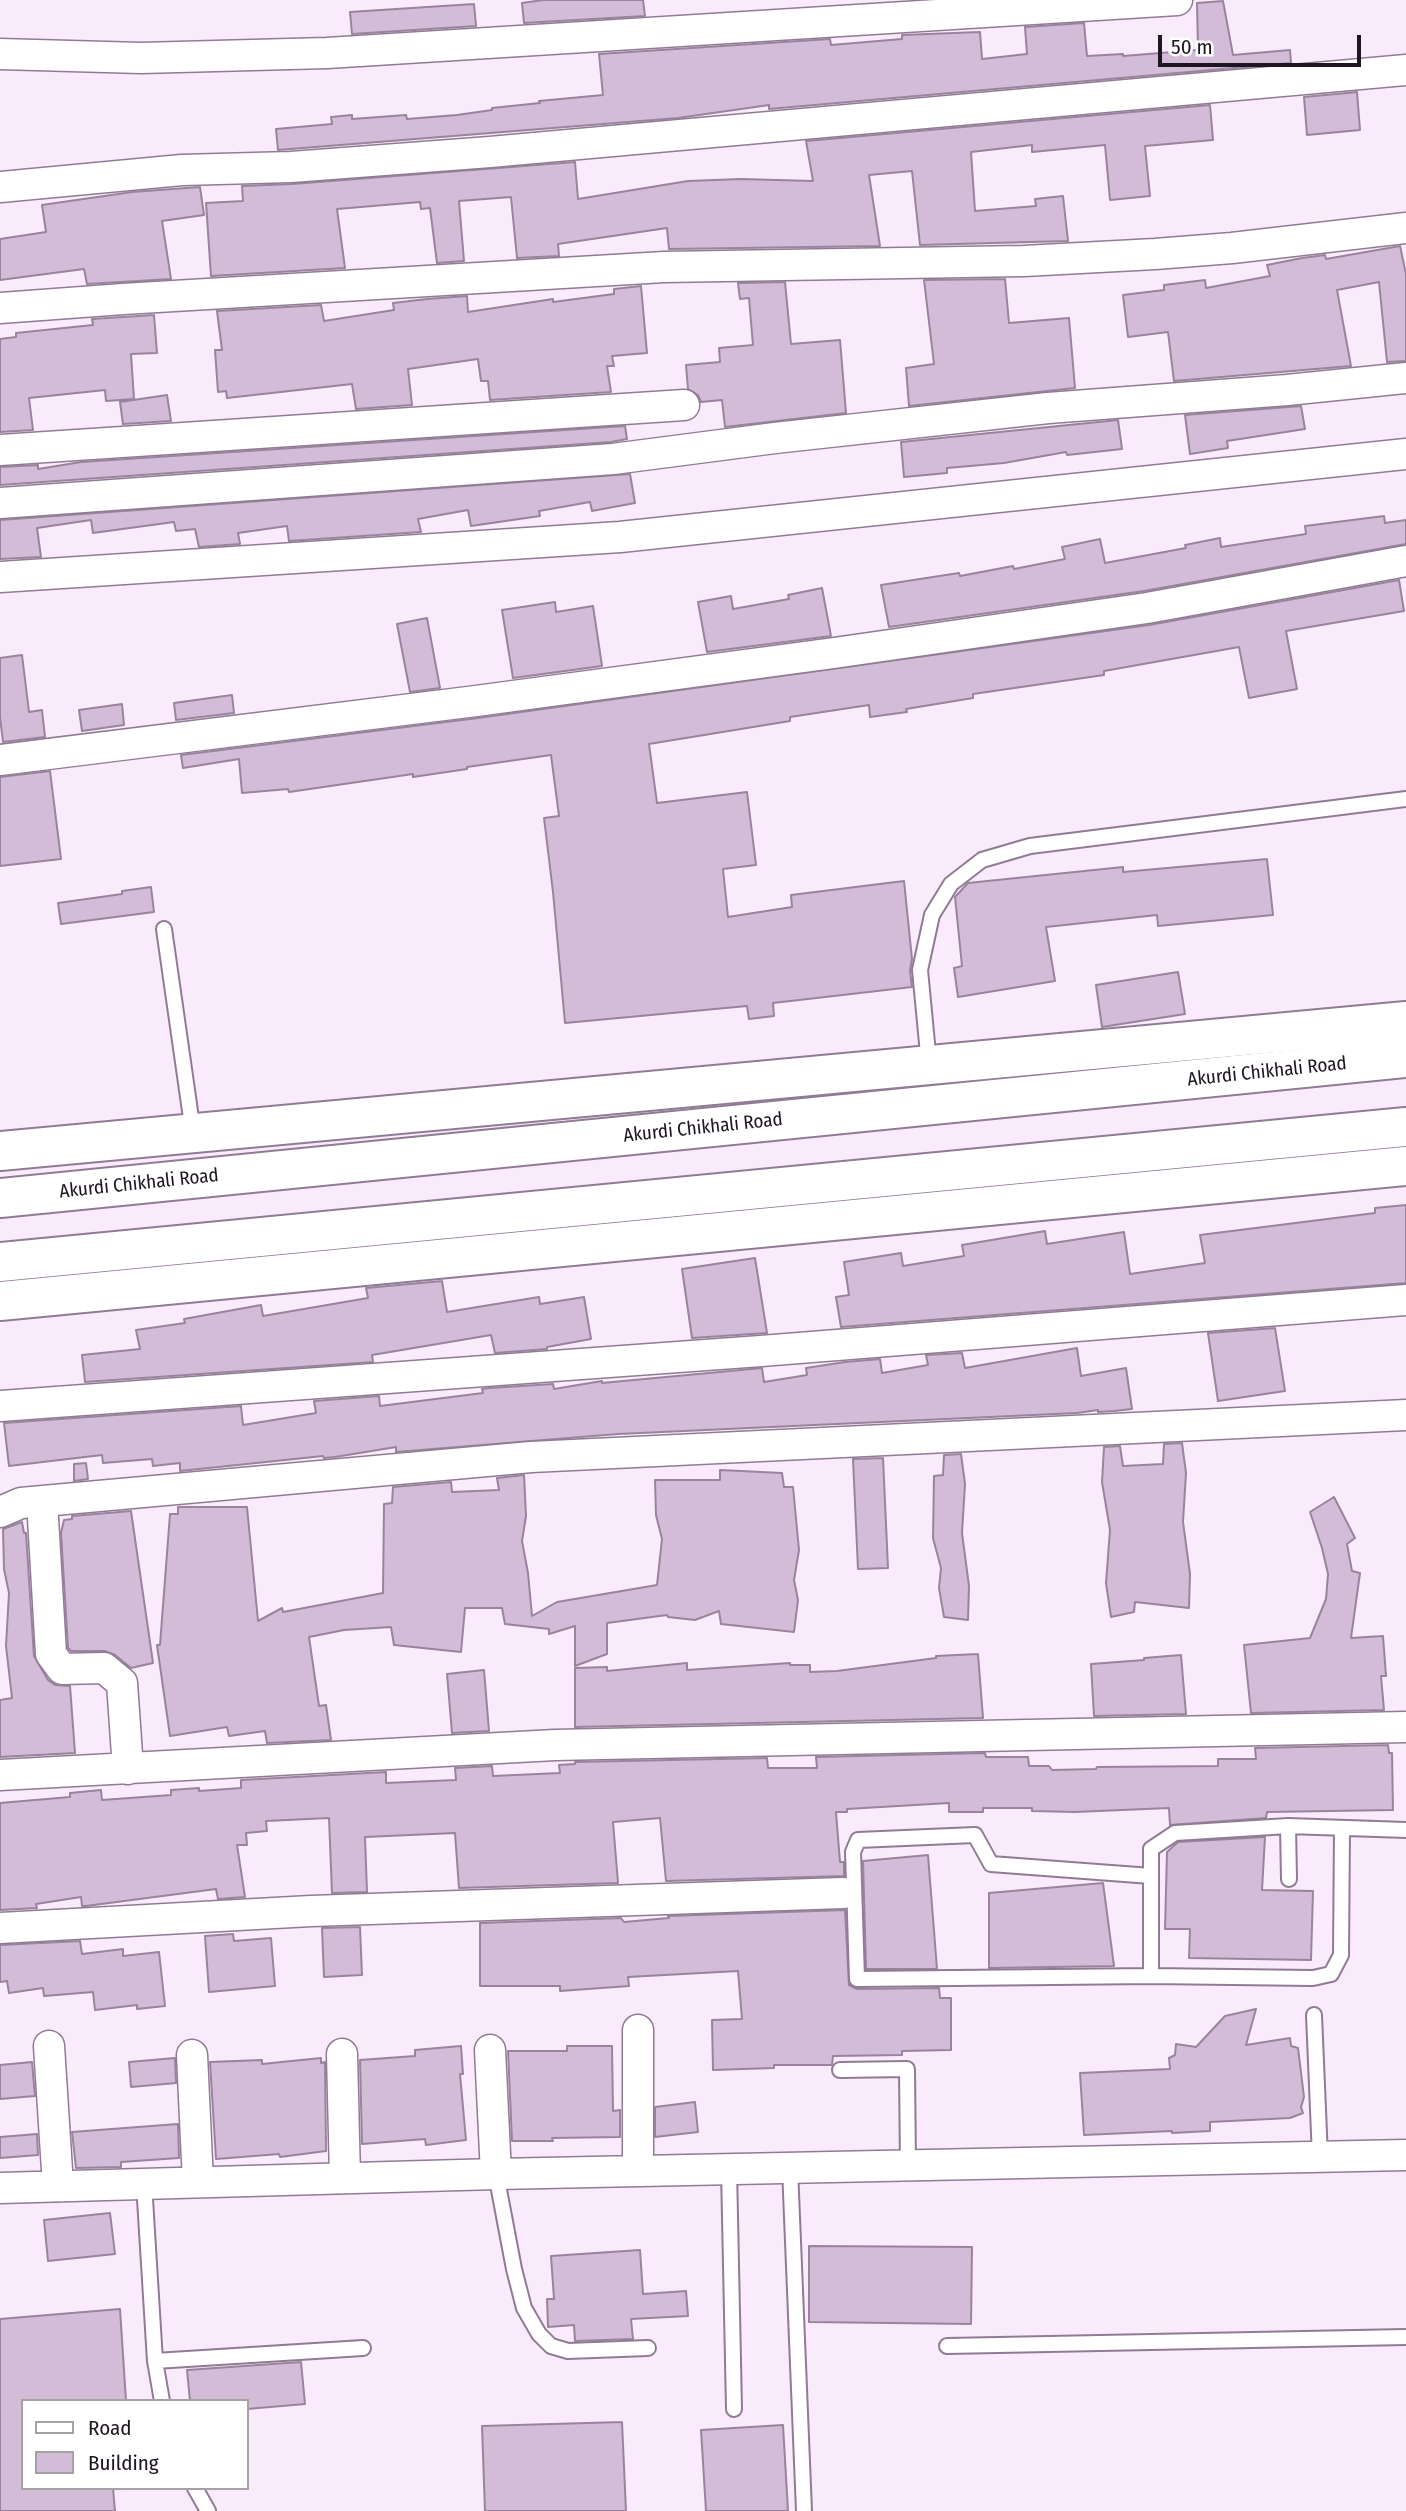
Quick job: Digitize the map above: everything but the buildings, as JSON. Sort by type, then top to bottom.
[{"type":"street","points":[[0,54],[142,58],[327,52],[1177,0]]},
{"type":"street","points":[[0,187],[182,170],[291,167],[490,152],[1406,70]]},
{"type":"street","points":[[0,308],[664,267],[1024,261],[1155,254],[1406,228]]},
{"type":"street","points":[[0,503],[613,459],[1048,408],[1406,378]]},
{"type":"street","points":[[0,450],[684,404]]},
{"type":"street","points":[[644,407],[649,454]]},
{"type":"street","points":[[0,577],[620,537],[1406,454]]},
{"type":"street","points":[[0,760],[834,653],[1147,608],[1406,561]]},
{"type":"street","points":[[0,1151],[1406,1021]]},
{"type":"street","name":"Akurdi Chikhali Road","points":[[0,1198],[1406,1058]]},
{"type":"street","points":[[0,1262],[1406,1127]]},
{"type":"street","points":[[0,1301],[1406,1166]]},
{"type":"street","points":[[0,1406],[761,1351],[1406,1300]]},
{"type":"street","points":[[0,1512],[21,1503],[531,1457],[1406,1415]]},
{"type":"street","points":[[42,1501],[51,1654],[62,1669],[104,1668],[122,1683],[128,1769]]},
{"type":"street","points":[[0,1775],[555,1745],[1406,1727]]},
{"type":"street","points":[[0,1928],[311,1911],[843,1893]]},
{"type":"street","points":[[638,2030],[638,2171]]},
{"type":"street","points":[[49,2046],[58,2186]]},
{"type":"street","points":[[490,2050],[496,2174]]},
{"type":"street","points":[[342,2054],[345,2178]]},
{"type":"street","points":[[192,2055],[198,2182]]},
{"type":"street","points":[[0,2188],[144,2182],[1406,2155]]},
{"type":"lane","points":[[929,1065],[920,970],[932,915],[951,884],[982,860],[1030,846],[1406,799]]},
{"type":"lane","points":[[164,929],[193,1133]]},
{"type":"lane","points":[[1288,1826],[1289,1879]]},
{"type":"lane","points":[[1151,1976],[1151,1849],[1175,1833],[1288,1826],[1406,1830]]},
{"type":"lane","points":[[1151,1877],[991,1864],[975,1835],[858,1840],[853,1852],[857,1979],[1151,1976],[1313,1978],[1331,1974],[1341,1955],[1342,1828]]},
{"type":"lane","points":[[1314,2015],[1320,2157]]},
{"type":"lane","points":[[840,2070],[907,2068],[908,2166]]},
{"type":"lane","points":[[790,2168],[804,2511]]},
{"type":"lane","points":[[729,2169],[734,2409]]},
{"type":"lane","points":[[496,2174],[513,2269],[524,2308],[539,2334],[551,2346],[568,2351],[648,2348]]},
{"type":"lane","points":[[144,2182],[155,2361],[162,2399]]},
{"type":"lane","points":[[947,2346],[1406,2337]]},
{"type":"lane","points":[[155,2361],[363,2348]]},
{"type":"lane","points":[[196,2490],[208,2511]]}]
